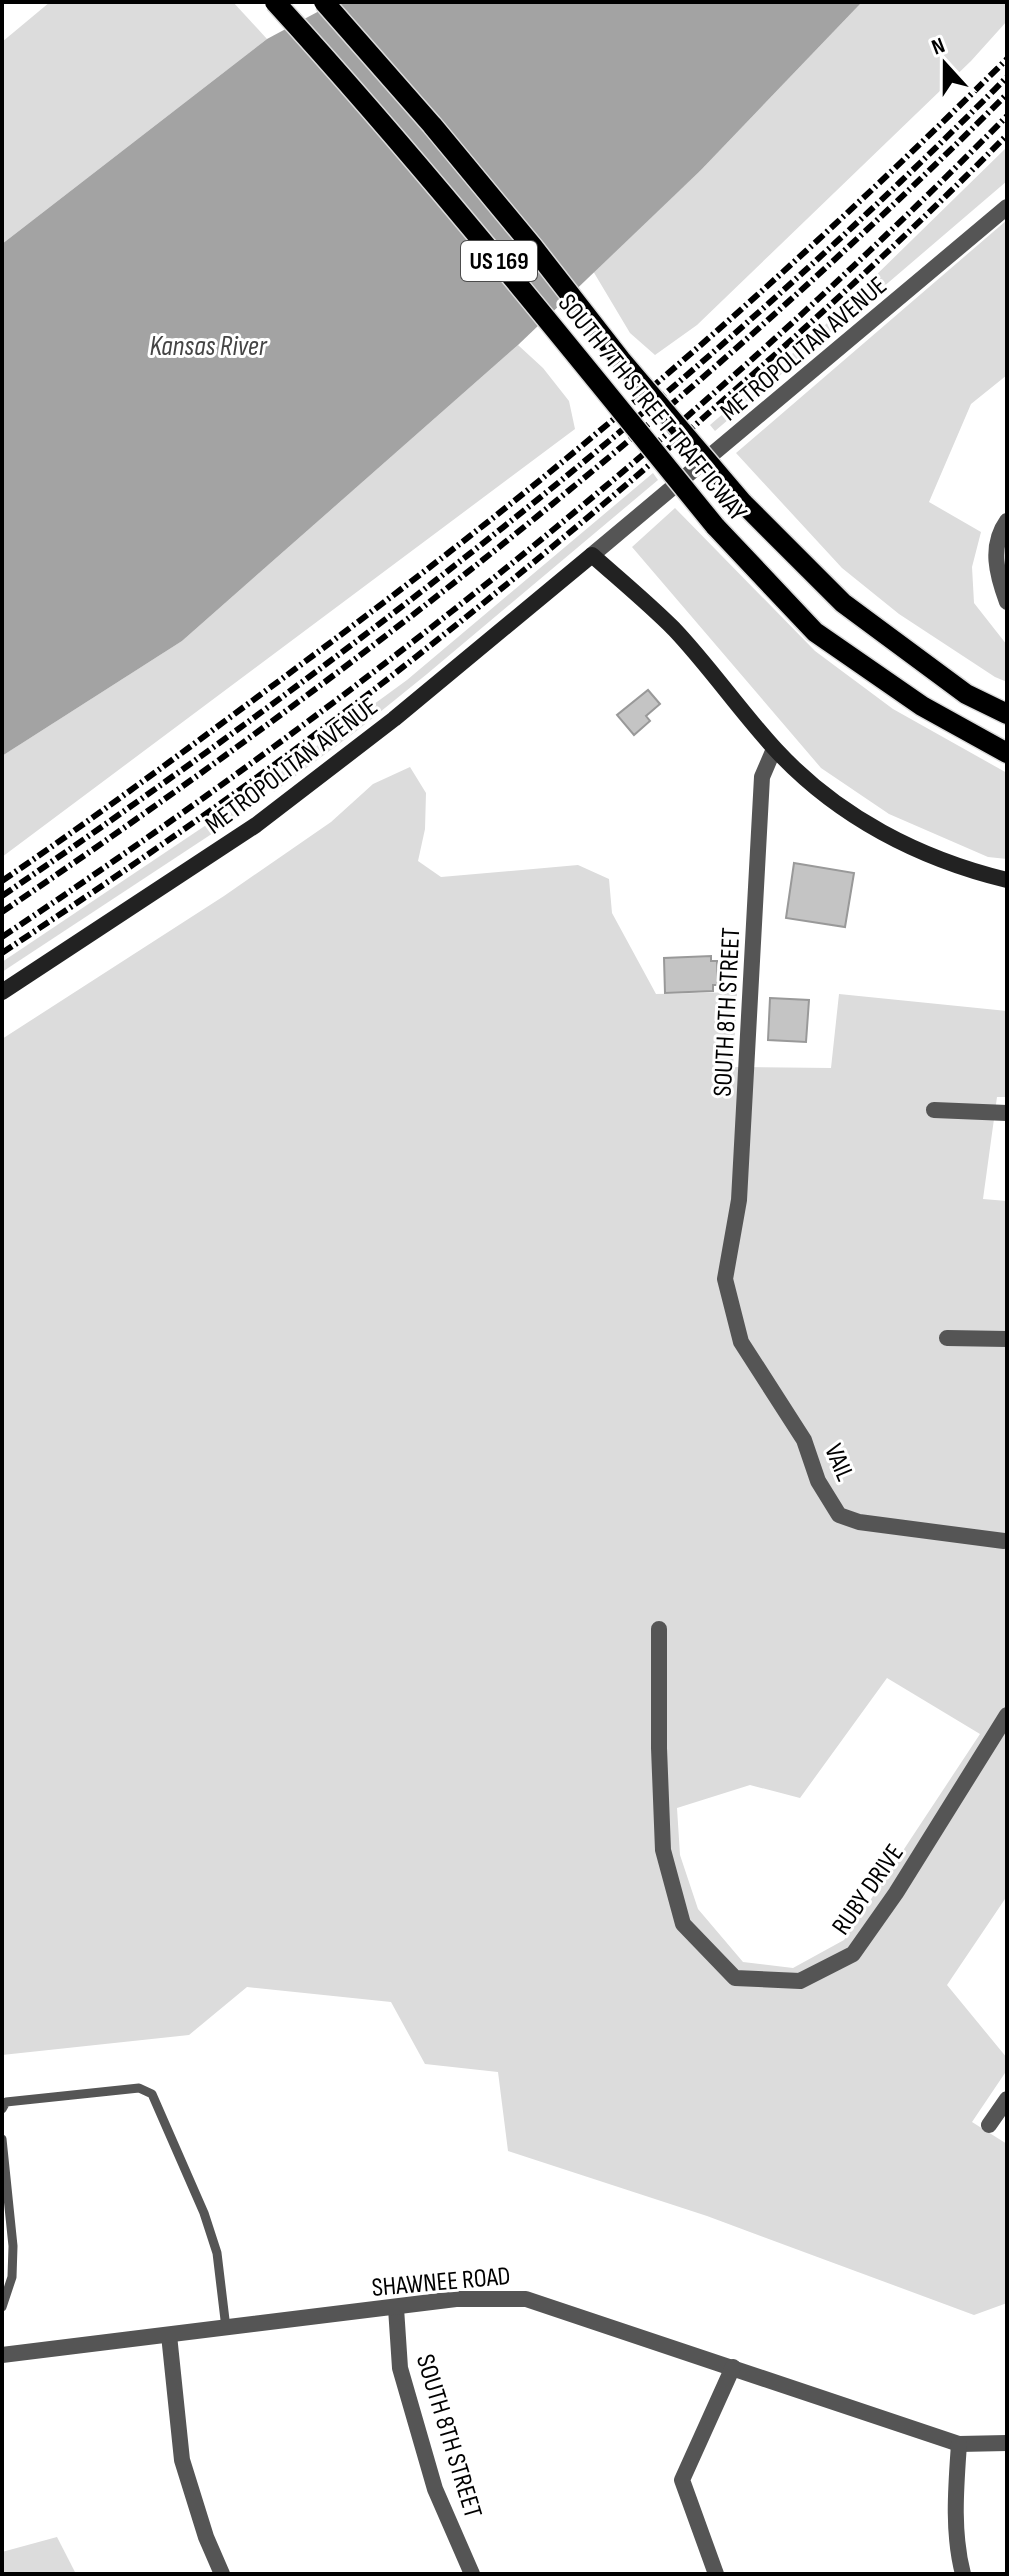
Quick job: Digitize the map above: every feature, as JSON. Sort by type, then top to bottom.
[{"type":"main road","name":"SOUTH 7TH STREET TRAFFICWAY","points":[[275,2],[348,82],[497,258],[715,526],[815,632],[922,706],[1007,753]]},
{"type":"main road","name":"SOUTH 7TH STREET TRAFFICWAY","points":[[324,2],[432,125],[621,360],[742,502],[843,603],[966,694],[1007,714]]},
{"type":"main road","points":[[592,555],[675,630],[774,749],[832,802],[898,841],[972,872],[1007,880]]},
{"type":"main road","name":"METROPOLITAN AVENUE","points":[[2,992],[256,825],[394,719],[592,555]]},
{"type":"street","name":"METROPOLITAN AVENUE","points":[[592,555],[1007,207]]},
{"type":"street","points":[[1007,521],[1000,531],[995,561],[1007,602]]},
{"type":"street","name":"SOUTH 8TH STREET","points":[[725,1279],[739,1200],[762,777],[774,749]]},
{"type":"street","points":[[934,1110],[1007,1113]]},
{"type":"street","name":"VAIL","points":[[725,1279],[741,1342],[804,1440],[818,1481],[839,1515],[859,1522],[1004,1541]]},
{"type":"street","points":[[947,1338],[1007,1339]]},
{"type":"street","name":"RUBY DRIVE","points":[[659,1629],[663,1850],[683,1924],[735,1978],[800,1981],[853,1954],[896,1893],[1007,1715]]},
{"type":"street","points":[[989,2125],[1007,2099]]},
{"type":"street","name":"SHAWNEE ROAD","points":[[2,2355],[456,2299],[526,2299],[959,2444],[1007,2443]]},
{"type":"street","name":"SOUTH 8TH STREET","points":[[396,2308],[400,2368],[435,2489],[472,2574]]},
{"type":"street","points":[[169,2335],[182,2460],[206,2537],[222,2574]]},
{"type":"street","points":[[716,2574],[682,2480],[733,2367]]},
{"type":"street","points":[[959,2444],[956,2496],[958,2553],[963,2574]]},
{"type":"lane","points":[[2,2109],[6,2102],[124,2089],[139,2088],[152,2094],[204,2213],[217,2253],[226,2328]]},
{"type":"lane","points":[[2,2139],[13,2246],[12,2277],[2,2307]]},
{"type":"shaded area","points":[[50,2],[233,2],[267,39],[2,244],[2,42]]},
{"type":"shaded area","points":[[862,2],[1007,2],[1007,21],[971,61],[697,325],[655,355],[630,333],[593,271],[701,170]]},
{"type":"shaded area","points":[[1007,147],[1007,181],[715,431],[710,425],[823,327]]},
{"type":"shaded area","points":[[1007,220],[1007,375],[971,404],[929,502],[981,532],[972,567],[974,603],[1007,645],[1007,682],[899,614],[842,568],[736,453]]},
{"type":"shaded area","points":[[518,345],[543,368],[569,401],[575,429],[2,857],[2,756],[182,641]]},
{"type":"shaded area","points":[[653,473],[658,480],[359,729],[274,792],[266,783],[407,680]]},
{"type":"shaded area","points":[[675,508],[815,651],[893,709],[1007,773],[1007,859],[988,857],[889,814],[821,768],[632,547]]},
{"type":"shaded area","points":[[410,767],[426,793],[425,829],[418,861],[441,877],[578,865],[609,879],[612,913],[656,994],[737,992],[733,1067],[831,1068],[839,994],[1007,1011],[1007,1097],[997,1097],[983,1199],[1007,1201],[1007,1896],[947,1985],[1007,2058],[1007,2070],[972,2122],[1007,2144],[1007,2303],[974,2315],[707,2216],[508,2151],[498,2072],[425,2064],[391,2002],[247,1987],[189,2035],[2,2055],[2,1039],[224,896],[331,822],[373,784]],"holes":[[[887,1678],[980,1734],[844,1940],[793,1968],[743,1962],[698,1909],[680,1855],[677,1808],[750,1785],[800,1798]]]},
{"type":"shaded area","points":[[236,805],[242,814],[2,972],[2,962]]},
{"type":"shaded area","points":[[57,2537],[76,2574],[2,2574],[2,2552]]},
{"type":"water","name":"Kansas River","points":[[336,2],[862,2],[701,170],[518,345],[182,641],[2,756],[2,244],[267,39]]},
{"type":"building","points":[[648,690],[660,704],[646,716],[650,721],[634,735],[617,715]]},
{"type":"building","points":[[794,863],[854,873],[845,927],[786,918]]},
{"type":"building","points":[[711,956],[711,961],[717,961],[718,985],[713,985],[713,991],[665,993],[664,958]]},
{"type":"building","points":[[770,998],[809,1000],[806,1042],[768,1040]]},
{"type":"railway","points":[[2,881],[323,648],[559,465],[703,343],[806,250],[1007,59]]},
{"type":"railway","points":[[2,896],[266,708],[524,510],[772,301],[891,191],[1007,77]]},
{"type":"railway","points":[[2,912],[267,725],[524,527],[772,317],[1007,94]]},
{"type":"railway","points":[[2,937],[268,751],[526,552],[772,341],[1007,116]]},
{"type":"railway","points":[[2,953],[146,856],[287,755],[506,585],[630,482],[787,344],[899,241],[1007,135]]}]
